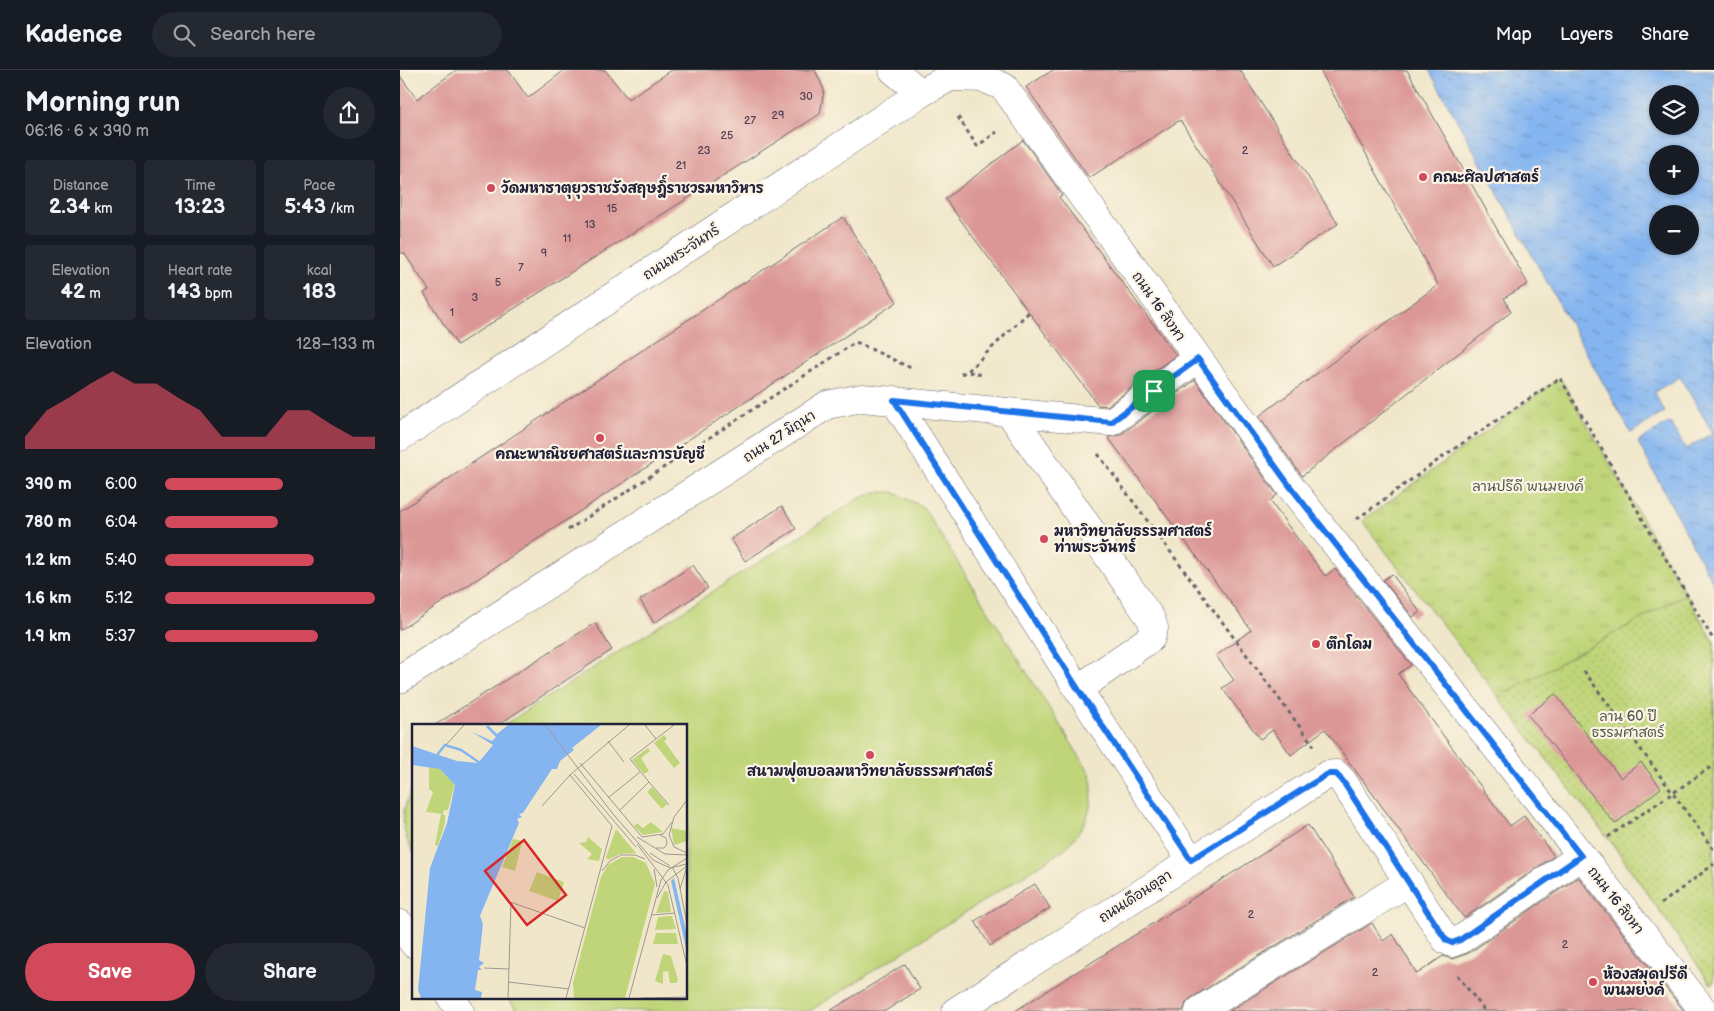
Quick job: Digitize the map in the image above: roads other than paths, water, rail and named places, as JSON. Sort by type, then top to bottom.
[{"type":"street","points":[[893,70],[921,93]]},
{"type":"street","name":"ถนนพระจันทร์","points":[[400,437],[921,93],[958,74]]},
{"type":"street","name":"ถนน 16 สิงหา","points":[[958,74],[983,78],[1004,87],[1289,485],[1704,1011]]},
{"type":"street","name":"ถนน 27 มิถุนา","points":[[400,679],[827,405],[862,398],[1111,422],[1198,359]]},
{"type":"street","points":[[894,400],[1078,689],[1191,860]]},
{"type":"street","points":[[1010,412],[1151,619],[1154,628],[1150,638],[1078,689]]},
{"type":"street","name":"ถนนเดือนตุลา","points":[[956,1011],[1191,860],[1326,778],[1342,780],[1409,882]]},
{"type":"street","points":[[1199,1011],[1409,882],[1446,940],[1452,943],[1460,940],[1581,856]]},
{"type":"street","points":[[400,924],[412,941]]},
{"type":"street","points":[[452,998],[460,1011]]},
{"type":"water","points":[[1429,70],[1714,70],[1714,585],[1638,442],[1670,422],[1686,449],[1713,433],[1680,377],[1654,392],[1665,412],[1631,433]]},
{"type":"place","name":"คณะศิลปศาสตร์","points":[[1423,177]]},
{"type":"place","name":"วัดมหาธาตุยุวราชรังสฤษฎิ์ราชวรมหาวิหาร","points":[[491,188]]},
{"type":"place","name":"คณะพาณิชยศาสตร์และการบัญชี","points":[[600,438]]},
{"type":"place","name":"มหาวิทยาลัยธรรมศาสตร์ ท่าพระจันทร์","points":[[1044,539]]},
{"type":"place","name":"ตึกโดม","points":[[1316,644]]},
{"type":"place","name":"สนามฟุตบอลมหาวิทยาลัยธรรมศาสตร์","points":[[870,755]]},
{"type":"place","name":"ห้องสมุดปรีดี พนมยงค์","points":[[1593,982]]},
{"type":"park label","name":"ลานปรีดี พนมยงค์","points":[[1528,486]]},
{"type":"park label","name":"ลาน 60 ปี ธรรมศาสตร์","points":[[1628,724]]}]
